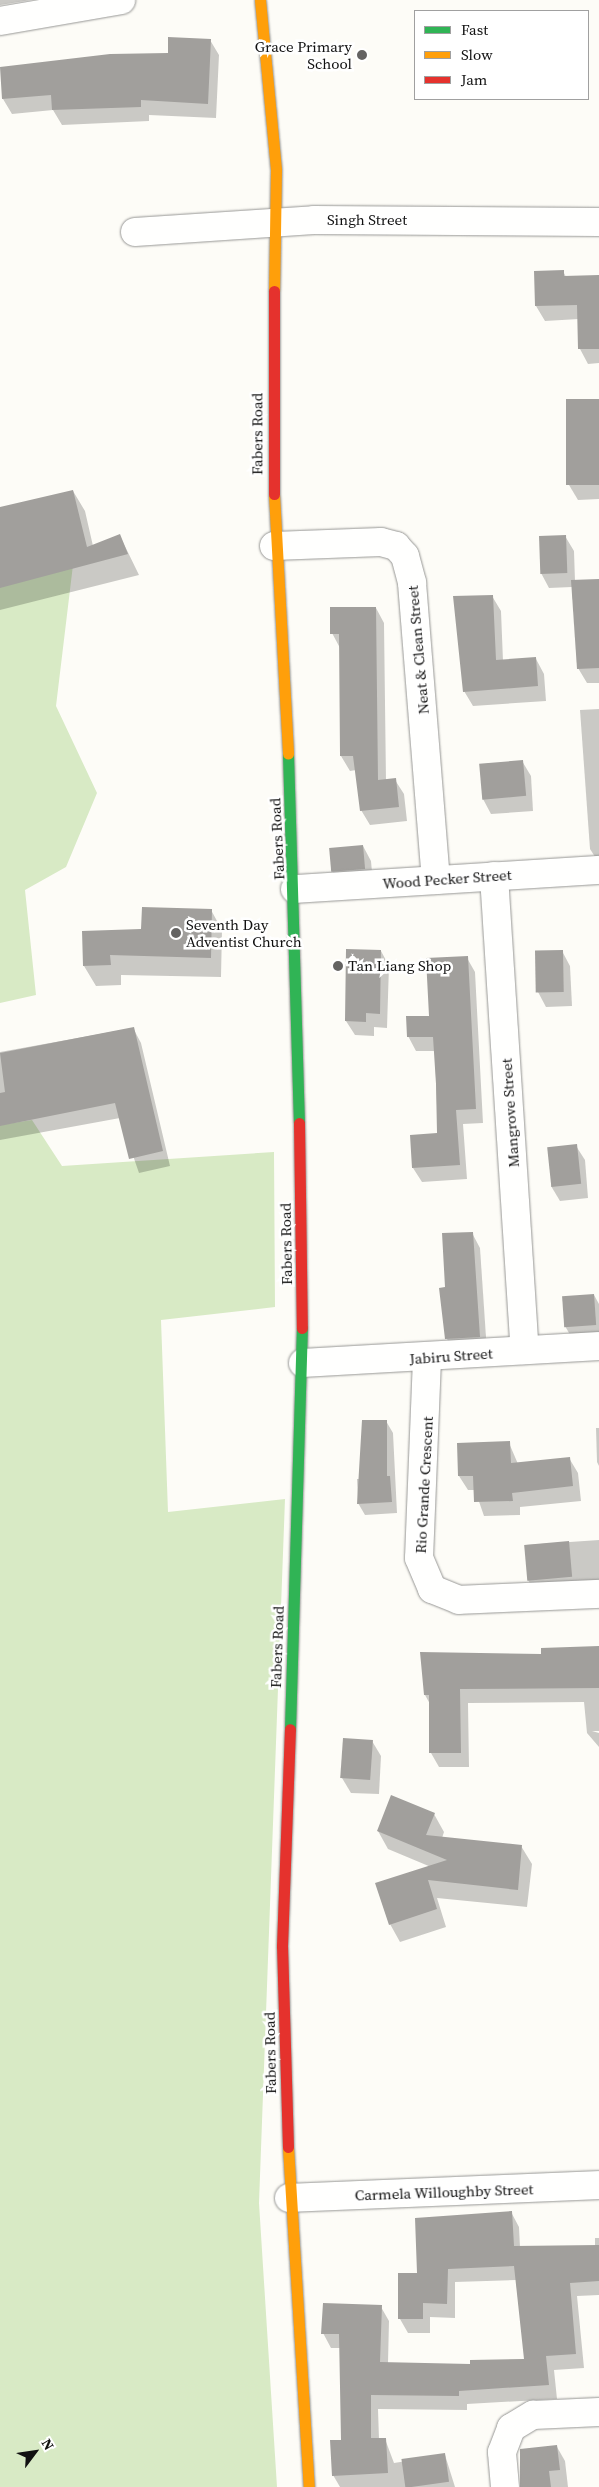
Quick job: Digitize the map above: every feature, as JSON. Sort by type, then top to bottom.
[{"type":"main road","name":"Fabers Road","points":[[260,0],[278,222],[271,431],[274,546],[295,889],[303,1363],[282,1946],[289,2198],[309,2487]]},
{"type":"street","points":[[0,21],[121,0]]},
{"type":"street","name":"Singh Street","points":[[134,232],[278,222],[599,222]]},
{"type":"street","name":"Neat & Clean Street","points":[[274,546],[381,542],[396,546],[405,556],[412,583],[436,880]]},
{"type":"street","name":"Wood Pecker Street","points":[[295,889],[599,870]]},
{"type":"street","name":"Mangrove Street","points":[[494,876],[525,1350]]},
{"type":"street","name":"Jabiru Street","points":[[303,1363],[427,1359],[525,1350],[599,1346]]},
{"type":"street","name":"Rio Grande Crescent","points":[[427,1359],[419,1558],[432,1589],[459,1600],[599,1594]]},
{"type":"street","name":"Carmela Willoughby Street","points":[[289,2198],[599,2185]]},
{"type":"street","points":[[505,2487],[502,2452],[511,2428],[533,2415],[599,2412]]},
{"type":"green space","points":[[73,565],[56,706],[97,793],[66,867],[25,890],[36,995],[0,1003],[0,576]]},
{"type":"green space","points":[[32,1120],[62,1166],[274,1152],[275,1307],[161,1320],[168,1512],[285,1499],[259,2203],[277,2487],[0,2487],[0,1125]]},
{"type":"building","points":[[168,37],[211,39],[208,104],[141,100],[141,107],[52,110],[51,95],[2,99],[0,67],[110,54],[168,53]]},
{"type":"building","points":[[564,270],[564,276],[599,275],[599,349],[578,349],[577,305],[535,306],[534,271]]},
{"type":"building","points":[[566,399],[599,399],[599,485],[566,485]]},
{"type":"building","points":[[73,490],[87,547],[120,534],[128,554],[0,588],[0,507]]},
{"type":"building","points":[[566,535],[567,573],[540,574],[539,536]]},
{"type":"building","points":[[599,579],[599,668],[577,669],[571,580]]},
{"type":"building","points":[[493,595],[496,660],[536,657],[538,686],[463,692],[453,596]]},
{"type":"building","points":[[330,607],[376,607],[378,780],[396,778],[399,807],[360,811],[353,756],[340,756],[339,634],[330,634]]},
{"type":"building","points":[[523,760],[526,796],[482,800],[479,764]]},
{"type":"building","points":[[363,845],[365,869],[331,872],[329,848]]},
{"type":"building","name":"Seventh Day Adventist Church","points":[[142,907],[212,909],[211,958],[110,955],[111,965],[83,966],[82,931],[141,929]]},
{"type":"building","points":[[346,949],[381,950],[380,1014],[366,1013],[366,1022],[345,1021]]},
{"type":"building","points":[[535,950],[563,950],[564,992],[536,992]]},
{"type":"building","points":[[468,956],[476,1109],[456,1110],[460,1165],[412,1168],[410,1135],[437,1133],[436,1084],[433,1037],[407,1037],[406,1016],[429,1016],[426,958]]},
{"type":"building","points":[[134,1027],[163,1151],[129,1159],[115,1103],[0,1126],[0,1093],[5,1092],[0,1053]]},
{"type":"building","points":[[577,1144],[581,1184],[551,1187],[547,1147]]},
{"type":"building","points":[[473,1232],[480,1337],[445,1339],[439,1288],[445,1287],[442,1233]]},
{"type":"building","points":[[594,1294],[596,1325],[564,1327],[562,1296]]},
{"type":"building","points":[[362,1420],[387,1420],[387,1476],[390,1476],[392,1502],[357,1504]]},
{"type":"building","points":[[510,1441],[511,1463],[570,1457],[573,1486],[512,1493],[513,1501],[474,1502],[473,1476],[458,1476],[457,1443]]},
{"type":"building","points":[[569,1541],[572,1577],[527,1581],[524,1545]]},
{"type":"building","points":[[599,1646],[599,1688],[460,1689],[461,1753],[429,1753],[429,1695],[424,1695],[420,1652],[541,1654],[541,1648]]},
{"type":"building","points":[[343,1738],[373,1740],[370,1780],[340,1778]]},
{"type":"building","points":[[391,1795],[435,1813],[426,1835],[522,1845],[518,1890],[428,1880],[437,1909],[389,1925],[375,1883],[447,1860],[377,1831]]},
{"type":"building","points":[[512,2211],[514,2246],[599,2245],[599,2281],[570,2283],[576,2354],[546,2356],[549,2385],[459,2391],[459,2396],[371,2395],[371,2438],[386,2438],[388,2473],[332,2476],[330,2440],[341,2440],[339,2334],[321,2334],[323,2303],[382,2305],[380,2362],[470,2364],[470,2360],[524,2359],[514,2266],[448,2269],[447,2304],[423,2303],[423,2319],[398,2319],[398,2273],[417,2273],[415,2218]]},
{"type":"building","points":[[557,2445],[560,2470],[549,2471],[551,2487],[520,2487],[520,2449]]},
{"type":"building","points":[[445,2453],[449,2482],[405,2487],[401,2459]]},
{"type":"traffic: fast","points":[[288,754],[299,1123]]},
{"type":"traffic: fast","points":[[290,1729],[302,1328]]},
{"type":"traffic: slow","points":[[260,0],[276,170],[274,291]]},
{"type":"traffic: slow","points":[[274,494],[288,754]]},
{"type":"traffic: slow","points":[[288,2147],[309,2487]]},
{"type":"traffic: jam","points":[[274,291],[274,494]]},
{"type":"traffic: jam","points":[[299,1123],[302,1328]]},
{"type":"traffic: jam","points":[[288,2147],[282,1946],[290,1729]]},
{"type":"place","name":"Grace Primary School","points":[[362,55]]},
{"type":"place","name":"Seventh Day Adventist Church","points":[[176,933]]},
{"type":"place","name":"Tan Liang Shop","points":[[338,966]]}]
